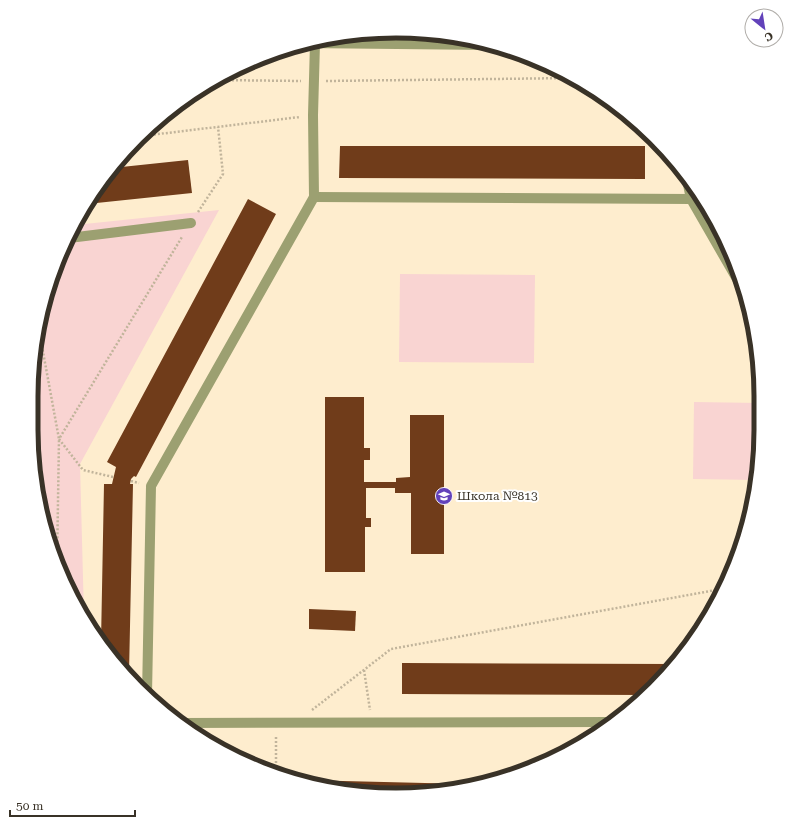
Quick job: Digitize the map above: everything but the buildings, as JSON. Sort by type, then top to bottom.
[{"type":"street","points":[[336,43],[464,45]]},
{"type":"street","points":[[147,687],[151,486],[314,197],[313,115],[315,47]]},
{"type":"street","points":[[690,192],[692,199],[729,265]]},
{"type":"street","points":[[314,197],[692,199]]},
{"type":"street","points":[[75,237],[191,223]]},
{"type":"street","points":[[190,723],[603,722]]},
{"type":"path","points":[[228,80],[314,81],[560,78]]},
{"type":"path","points":[[152,135],[313,115]]},
{"type":"path","points":[[59,439],[191,223],[223,174],[218,127]]},
{"type":"path","points":[[41,347],[59,439],[57,545]]},
{"type":"path","points":[[59,439],[83,470],[113,477]]},
{"type":"path","points":[[296,722],[391,649],[716,590]]},
{"type":"path","points":[[364,670],[372,722]]},
{"type":"path","points":[[276,722],[276,767]]},
{"type":"shaded area","points":[[219,210],[80,464],[84,605],[65,567],[50,523],[41,477],[38,430],[39,373],[45,326],[50,303],[65,259],[82,224]]},
{"type":"shaded area","points":[[400,274],[535,275],[534,363],[399,362]]},
{"type":"shaded area","points":[[694,402],[754,403],[753,453],[750,480],[693,479]]},
{"type":"place","name":"Школа №813","points":[[444,496]]}]
